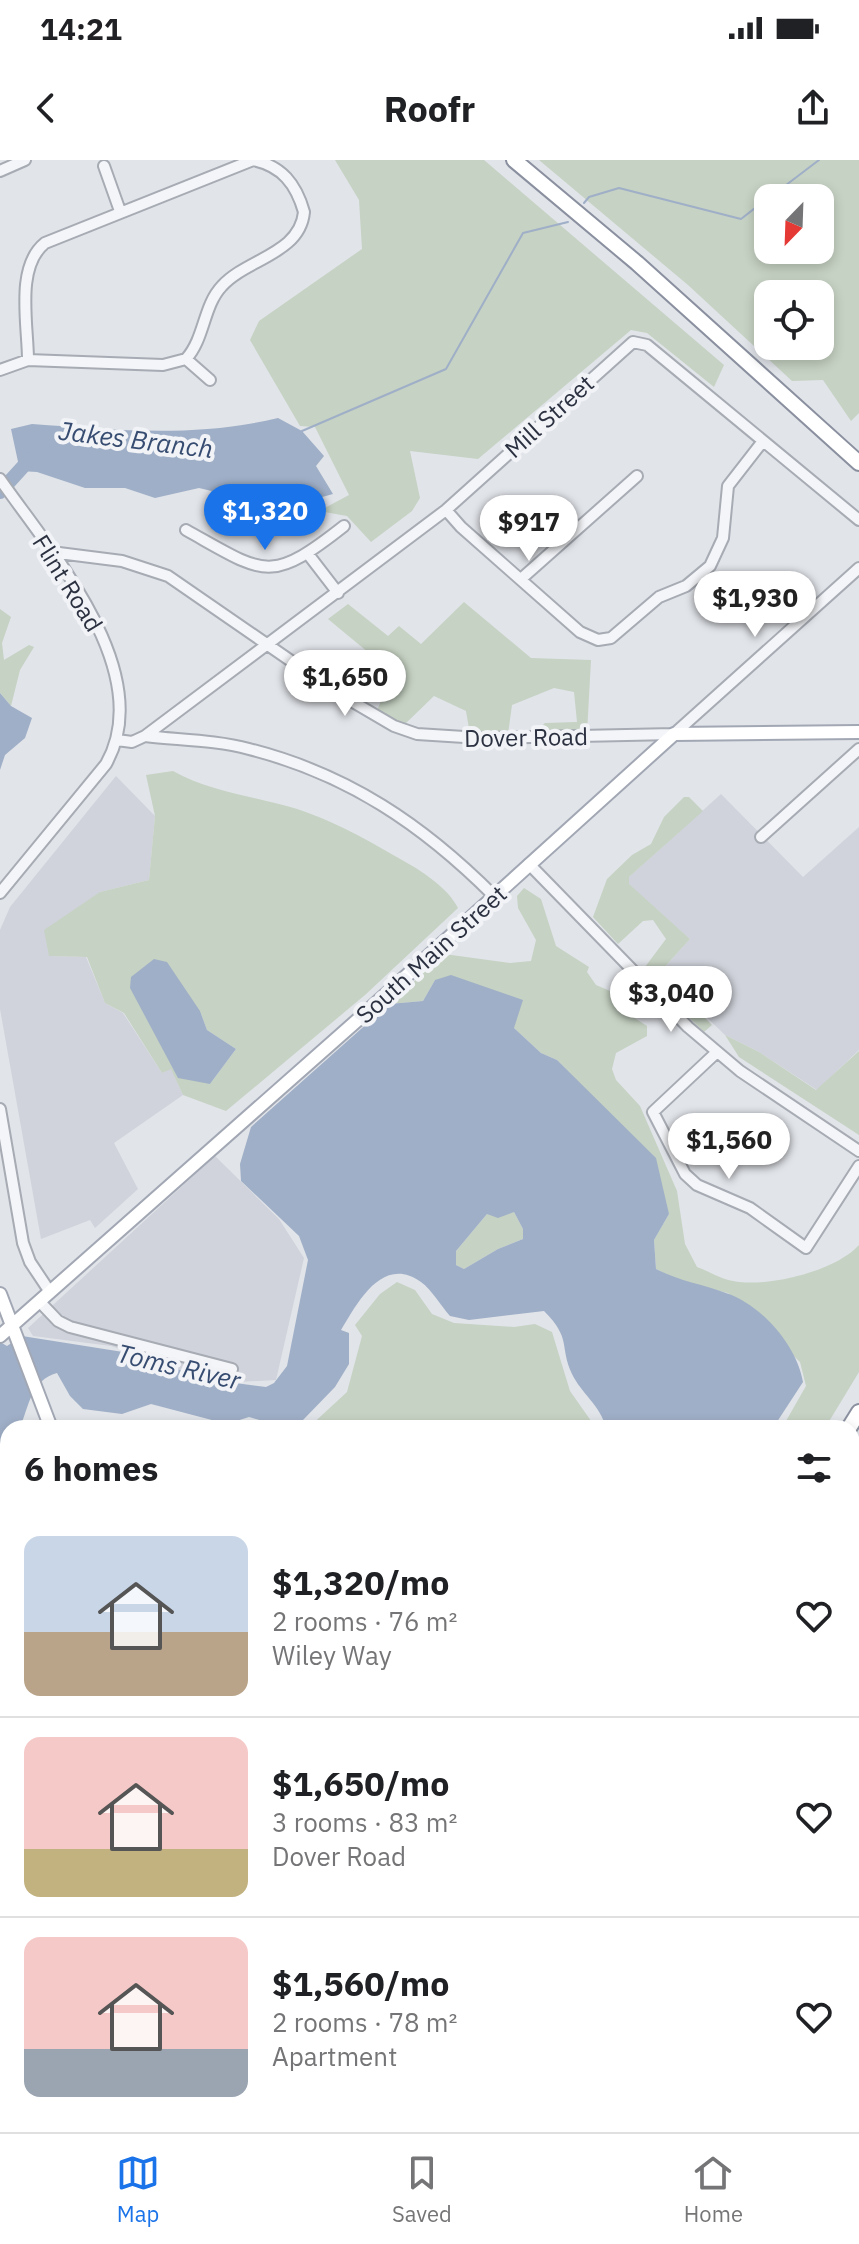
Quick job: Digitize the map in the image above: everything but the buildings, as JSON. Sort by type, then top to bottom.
[{"type":"highway","points":[[514,160],[637,263],[859,463]]},
{"type":"main road","name":"Dover Road","points":[[674,734],[859,732]]},
{"type":"main road","name":"South Main Street","points":[[1,1336],[14,1330],[39,1301],[674,734]]},
{"type":"main road","points":[[0,1294],[48,1420]]},
{"type":"street","points":[[0,171],[25,160]]},
{"type":"street","points":[[0,370],[28,360],[163,365],[186,359],[199,338],[221,287],[297,234],[303,220],[301,202],[282,171],[253,160],[56,237],[37,249],[30,261],[28,360]]},
{"type":"street","points":[[104,166],[120,211]]},
{"type":"street","name":"Mill Street","points":[[117,740],[132,742],[145,736],[446,510],[633,342],[647,345],[859,520]]},
{"type":"street","points":[[186,359],[210,380]]},
{"type":"street","points":[[446,510],[580,632],[598,640],[618,634],[659,597],[686,586],[710,566],[723,538],[728,486],[763,441]]},
{"type":"street","points":[[521,579],[637,476]]},
{"type":"street","name":"Flint Road","points":[[0,479],[79,592],[105,645],[119,695],[121,716],[117,740],[96,777],[0,893]]},
{"type":"street","points":[[186,530],[261,568],[290,564],[344,526]]},
{"type":"street","name":"Dover Road","points":[[51,552],[122,561],[168,576],[370,713],[417,734],[480,738],[674,734]]},
{"type":"street","points":[[308,554],[338,593]]},
{"type":"street","name":"South Main Street","points":[[674,734],[859,568]]},
{"type":"street","points":[[145,736],[247,748],[348,786],[409,820],[494,896]]},
{"type":"street","points":[[761,837],[859,749]]},
{"type":"street","points":[[529,864],[688,1027],[717,1052],[859,1151]]},
{"type":"street","points":[[717,1052],[653,1112],[685,1174],[697,1185],[750,1208],[806,1248],[859,1166]]},
{"type":"street","points":[[0,1109],[23,1243],[30,1262],[50,1292]]},
{"type":"street","points":[[39,1301],[58,1321],[70,1327],[232,1369]]},
{"type":"shaded area","points":[[116,776],[155,816],[149,880],[100,892],[49,956],[86,957],[105,1003],[123,1013],[162,1073],[171,1068],[183,1095],[114,1143],[138,1189],[95,1228],[90,1220],[41,1239],[0,1009],[0,930],[10,907]]},
{"type":"shaded area","points":[[721,794],[803,877],[859,827],[859,1050],[817,1090],[759,1052],[725,1035],[660,972],[690,939],[629,885],[629,877]]},
{"type":"shaded area","points":[[215,1156],[279,1219],[304,1258],[276,1380],[218,1383],[111,1346],[33,1336],[28,1328]]},
{"type":"green space","points":[[335,160],[484,160],[724,365],[714,387],[647,333],[631,330],[478,459],[410,451],[420,498],[412,511],[371,542],[347,516],[319,511],[349,495],[315,427],[300,426],[250,340],[259,321],[362,249],[359,200]]},
{"type":"green space","points":[[539,160],[859,160],[859,413],[851,421],[823,380],[792,381],[769,360],[834,360],[834,280],[754,280],[754,346],[688,285]]},
{"type":"green space","points":[[464,602],[531,658],[591,660],[587,733],[534,733],[545,723],[577,722],[574,692],[554,688],[512,705],[508,734],[470,734],[466,711],[434,696],[405,724],[377,711],[392,672],[328,619],[348,604],[388,636],[399,626],[421,644]]},
{"type":"green space","points":[[0,609],[11,617],[2,643],[4,660],[29,645],[34,647],[20,670],[11,706],[0,693]]},
{"type":"green space","points":[[173,771],[211,787],[327,820],[418,869],[441,887],[458,908],[365,995],[226,1111],[183,1095],[171,1069],[162,1073],[124,1013],[105,1003],[87,957],[49,956],[44,930],[100,892],[149,880],[155,816],[146,775]],"holes":[[[200,1011],[207,1030],[236,1049],[210,1084]]]},
{"type":"green space","points":[[684,797],[689,797],[703,811],[629,877],[629,884],[690,939],[660,972],[712,1025],[704,1032],[642,971],[666,939],[653,920],[643,921],[618,944],[593,917],[607,879],[632,855],[651,844],[664,817]]},
{"type":"green space","points":[[524,888],[541,899],[556,946],[589,967],[587,972],[596,985],[617,994],[624,988],[641,988],[645,993],[643,1004],[633,1017],[647,1026],[647,1036],[616,1053],[612,1069],[616,1080],[640,1106],[677,1191],[685,1244],[697,1267],[728,1280],[747,1283],[782,1280],[834,1263],[859,1245],[859,1372],[830,1420],[787,1420],[806,1386],[800,1362],[728,1293],[681,1282],[656,1269],[654,1240],[669,1214],[597,1101],[557,1060],[541,1053],[514,1028],[435,980],[423,1001],[389,1004],[444,954],[510,963],[531,961],[536,940],[518,908],[517,896]]},
{"type":"green space","points":[[725,1035],[759,1052],[816,1090],[859,1051],[859,1135],[739,1057]]},
{"type":"green space","points":[[514,1212],[523,1229],[523,1239],[498,1249],[464,1269],[456,1265],[456,1251],[487,1214]]},
{"type":"green space","points":[[397,1282],[415,1290],[432,1314],[454,1323],[514,1327],[535,1324],[552,1332],[570,1391],[590,1420],[317,1420],[347,1392],[362,1336],[355,1325],[380,1294]]},
{"type":"water","points":[[278,418],[302,431],[324,456],[316,466],[333,494],[297,504],[262,503],[199,488],[155,498],[125,488],[85,488],[37,472],[20,471],[11,429],[32,424],[186,430]]},
{"type":"water","points":[[0,693],[11,706],[32,718],[25,738],[5,755],[0,770]]},
{"type":"water","points":[[154,959],[167,962],[200,1011],[207,1030],[236,1049],[210,1084],[178,1078],[130,988],[131,977]]},
{"type":"water","points":[[451,975],[523,1000],[514,1028],[541,1053],[557,1060],[656,1158],[669,1214],[654,1240],[656,1269],[717,1290],[752,1307],[776,1328],[794,1355],[803,1382],[778,1420],[603,1420],[572,1374],[562,1336],[544,1311],[469,1320],[450,1316],[421,1282],[407,1275],[394,1274],[372,1286],[341,1330],[349,1333],[349,1364],[335,1387],[303,1420],[249,1417],[212,1420],[151,1404],[122,1414],[83,1409],[70,1396],[57,1373],[48,1376],[36,1388],[23,1420],[0,1420],[0,1342],[7,1346],[22,1336],[123,1352],[212,1380],[266,1387],[274,1383],[287,1366],[308,1260],[299,1236],[241,1181],[240,1164],[251,1127],[389,1004],[423,1001],[435,980]],"holes":[[[514,1212],[523,1229],[523,1239],[498,1249],[464,1269],[456,1265],[456,1251],[487,1214],[498,1218]]]},
{"type":"waterway","name":"Jakes Branch","points":[[787,184],[819,160]]},
{"type":"waterway","name":"Jakes Branch","points":[[584,203],[589,197],[619,188],[741,219],[754,209]]},
{"type":"waterway","name":"Jakes Branch","points":[[302,431],[446,369],[523,233],[568,222]]},
{"type":"waterway","name":"Jakes Branch","points":[[0,492],[30,459]]},
{"type":"water label","name":"Toms River","points":[[179,1366]]}]
